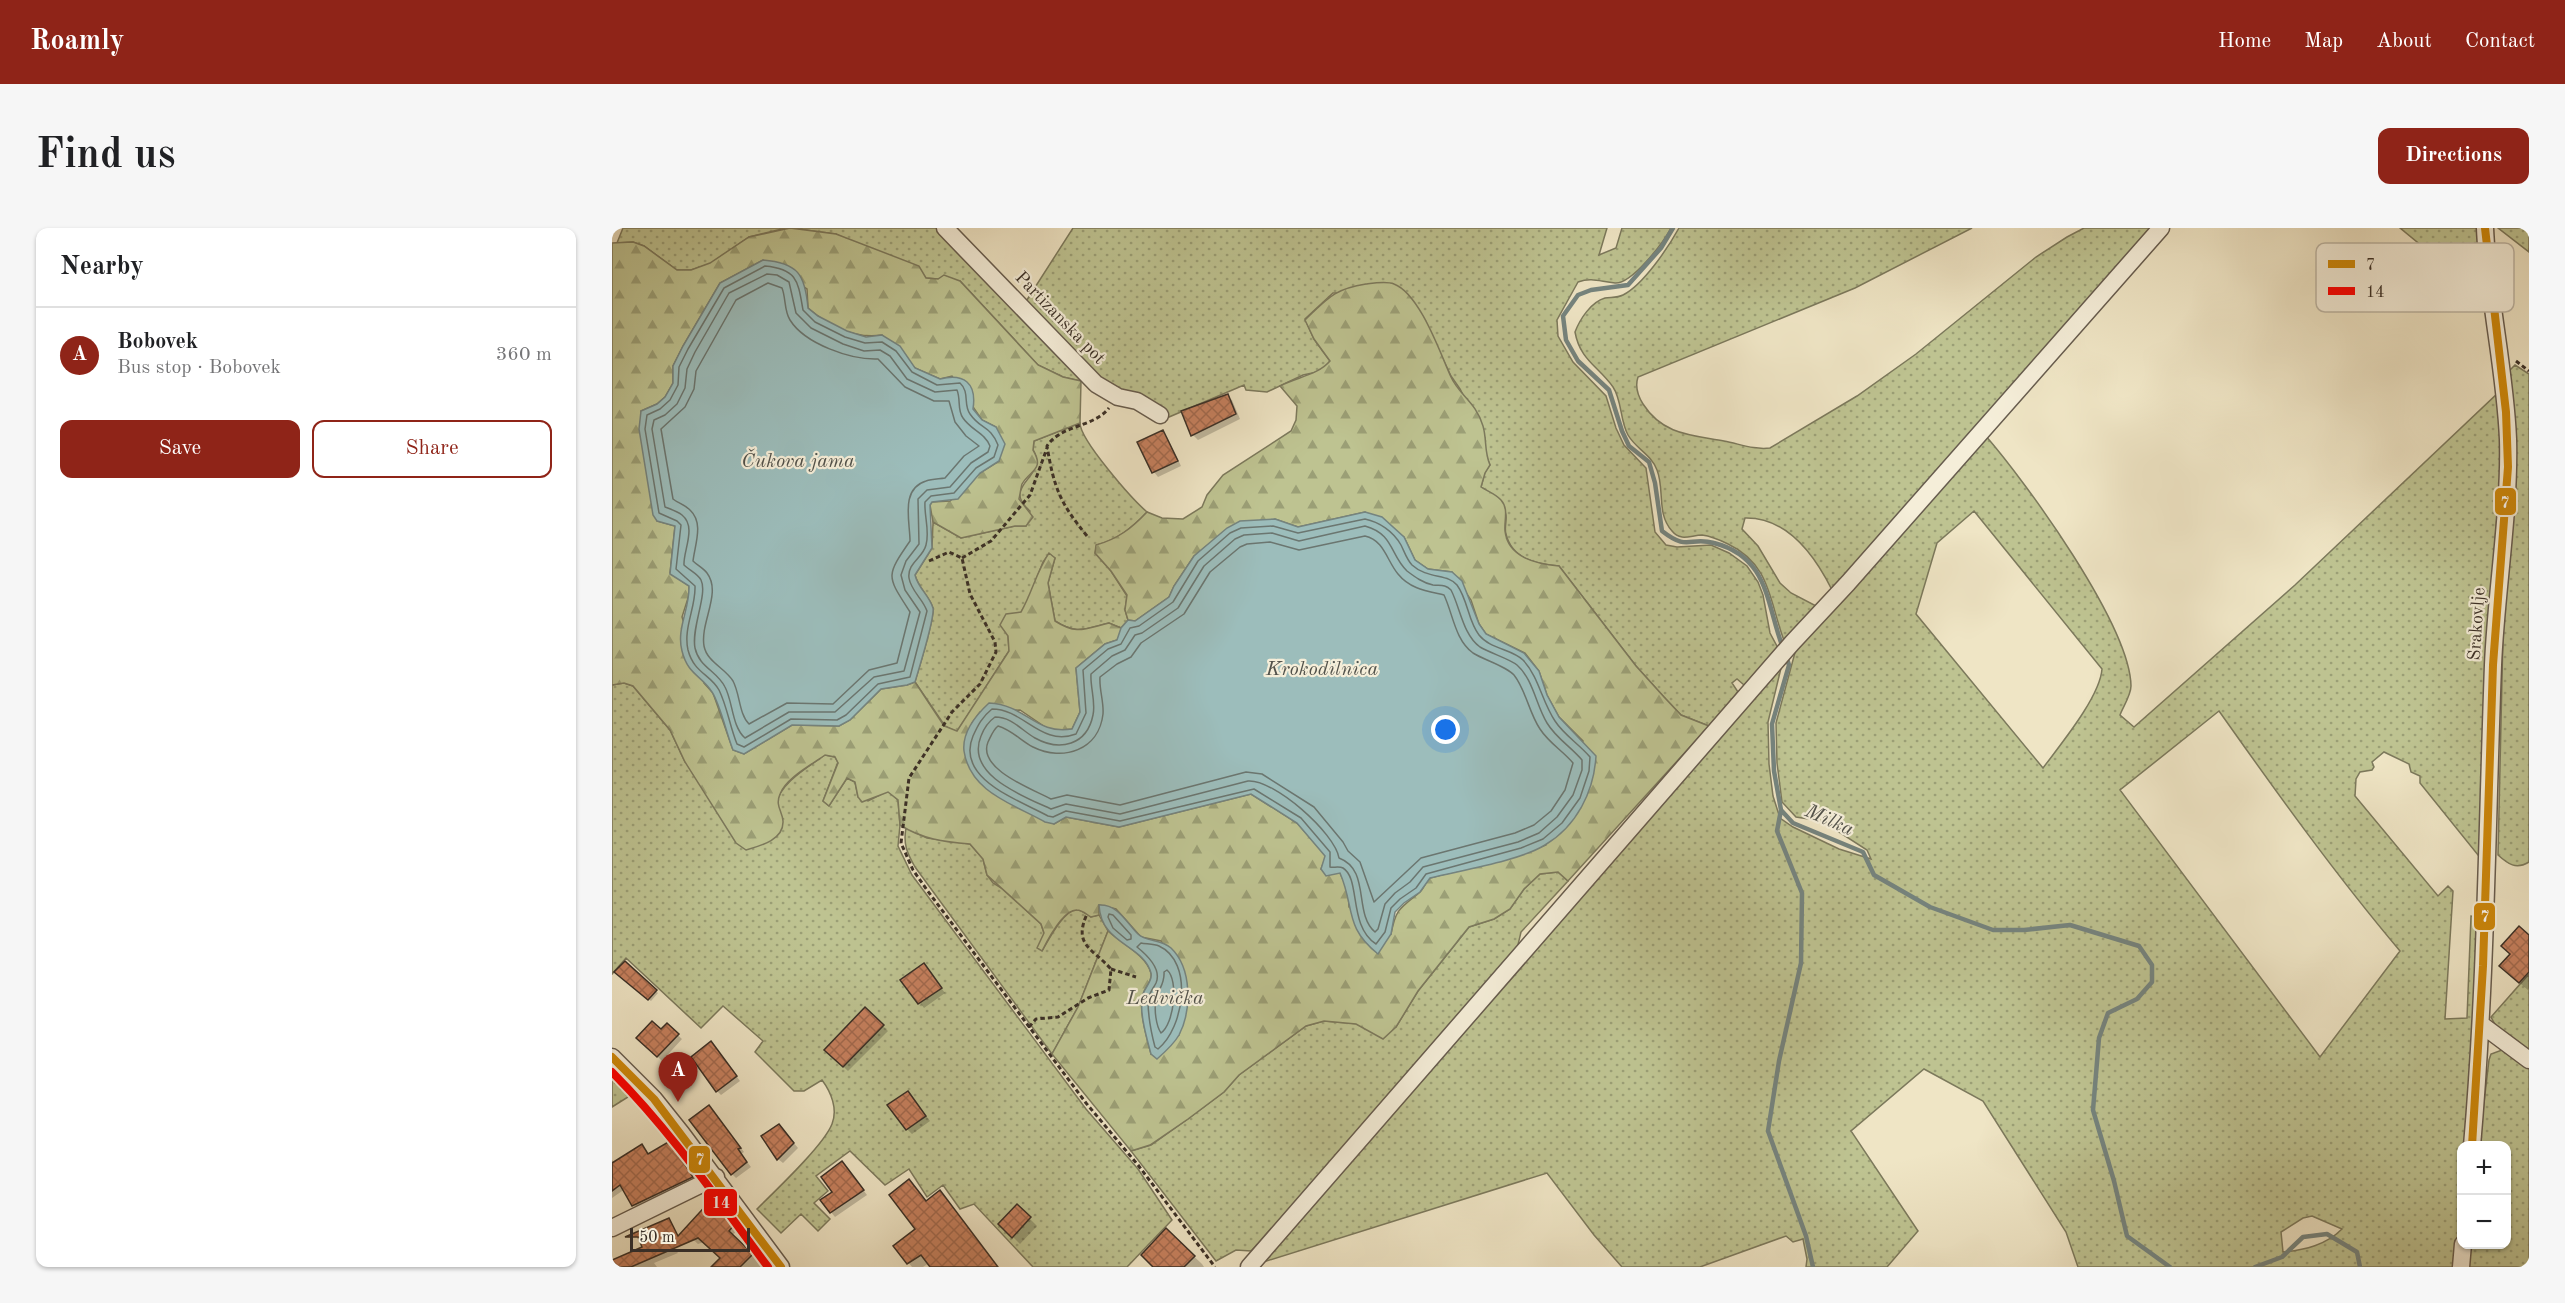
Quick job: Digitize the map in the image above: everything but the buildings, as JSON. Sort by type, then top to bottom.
[{"type":"street","name":"Partizanska pot","points":[[945,228],[1096,384],[1118,397],[1137,401],[1161,415]]},
{"type":"street","points":[[1249,1267],[1792,642],[1848,583],[2161,228]]},
{"type":"street","name":"Srakovlje","points":[[2485,228],[2486,243]]},
{"type":"street","name":"Srakovlje","points":[[2472,1141],[2482,1025],[2493,663],[2508,440],[2494,312]]},
{"type":"street","points":[[2482,1025],[2529,1060]]},
{"type":"street","points":[[612,1057],[654,1100],[716,1177],[742,1218],[781,1267]]},
{"type":"street","points":[[612,1228],[716,1177]]},
{"type":"street","points":[[2461,1267],[2463,1249]]},
{"type":"path","points":[[962,558],[991,542],[1030,495],[1047,446],[1053,438],[1104,414],[1118,397]]},
{"type":"path","points":[[1047,446],[1052,480],[1073,518],[1088,536]]},
{"type":"path","points":[[929,561],[949,552],[962,558]]},
{"type":"path","points":[[962,558],[970,594],[990,632],[996,652],[980,684],[952,712],[909,778],[901,843],[913,870],[927,891],[1086,1103],[1138,1165],[1215,1267]]},
{"type":"path","points":[[1087,914],[1081,928],[1083,942],[1111,969],[1136,977]]},
{"type":"path","points":[[1029,1027],[1036,1019],[1058,1017],[1088,998],[1108,990],[1111,969]]},
{"type":"green space","points":[[623,228],[786,228],[749,237],[710,264],[691,270],[677,270],[644,246],[633,242],[617,243]]},
{"type":"green space","points":[[790,228],[939,228],[1081,381],[1063,377],[1038,365],[960,281],[926,278],[836,234]]},
{"type":"green space","points":[[790,228],[836,234],[919,266],[926,278],[938,279],[944,275],[960,281],[1038,365],[1063,377],[1081,381],[1080,423],[1034,441],[1033,450],[1037,466],[1022,484],[1019,499],[1033,517],[1026,526],[1015,526],[961,538],[933,522],[930,505],[932,502],[950,501],[980,473],[999,461],[996,427],[982,420],[952,376],[940,379],[915,368],[882,335],[862,335],[834,326],[808,308],[807,289],[763,260],[720,283],[673,366],[673,383],[665,397],[657,404],[641,411],[657,521],[675,526],[670,573],[689,586],[689,595],[682,617],[704,683],[713,693],[733,750],[744,754],[792,725],[839,726],[850,720],[881,689],[915,682],[944,726],[957,731],[1009,651],[1008,636],[1000,625],[1006,614],[1021,612],[1049,553],[1055,558],[1048,583],[1055,621],[1069,628],[1081,630],[1109,623],[1121,628],[1122,632],[1117,640],[1105,644],[1076,668],[1080,712],[1072,729],[1051,731],[1020,710],[980,712],[972,723],[1006,801],[1054,824],[1066,817],[1119,827],[1251,794],[1297,823],[1326,856],[1321,869],[1340,873],[1348,891],[1349,907],[1391,934],[1399,910],[1420,892],[1430,878],[1522,854],[1546,845],[1583,741],[1559,717],[1547,695],[1539,671],[1525,653],[1486,634],[1479,624],[1471,600],[1452,572],[1428,569],[1415,560],[1404,537],[1365,512],[1298,527],[1275,519],[1208,545],[1194,556],[1169,597],[1135,621],[1128,620],[1125,610],[1127,595],[1111,571],[1095,553],[1096,545],[1124,532],[1147,512],[1162,518],[1183,519],[1202,507],[1207,495],[1223,475],[1291,431],[1296,420],[1297,406],[1280,386],[1313,373],[1330,361],[1314,339],[1305,320],[1326,300],[1339,292],[1355,286],[1380,282],[1394,284],[1403,290],[1421,311],[1454,383],[1480,418],[1490,465],[1481,487],[1497,496],[1503,503],[1506,511],[1505,531],[1512,548],[1525,558],[1559,566],[1636,666],[1664,697],[1681,715],[1709,726],[1568,881],[1558,872],[1540,874],[1524,889],[1510,909],[1494,919],[1469,927],[1418,991],[1396,1027],[1383,1039],[1356,1024],[1324,1021],[1306,1026],[1239,1075],[1224,1092],[1188,1119],[1150,1145],[1131,1151],[1052,1054],[1078,1007],[1108,931],[1139,955],[1151,973],[1150,981],[1143,994],[1142,1008],[1151,1054],[1179,1035],[1189,996],[1161,941],[1141,937],[1116,909],[1099,905],[1099,915],[1091,917],[1077,910],[1066,915],[1056,926],[1042,951],[1037,948],[1044,933],[1041,924],[987,875],[983,859],[970,844],[934,839],[908,830],[900,825],[898,800],[888,792],[862,802],[858,797],[855,782],[847,778],[829,806],[823,801],[838,763],[835,757],[825,755],[800,772],[783,788],[778,805],[783,821],[780,833],[770,841],[746,850],[736,843],[685,762],[670,730],[633,686],[624,683],[612,685],[612,243],[633,242],[644,246],[677,270],[691,270],[710,263],[749,237]]},
{"type":"green space","points":[[1073,228],[1607,228],[1599,255],[1616,248],[1622,228],[1671,228],[1646,262],[1622,282],[1592,280],[1578,282],[1557,320],[1558,336],[1573,362],[1606,396],[1624,445],[1646,468],[1655,532],[1666,545],[1677,547],[1711,545],[1729,553],[1747,566],[1758,582],[1763,595],[1770,633],[1779,650],[1752,682],[1744,685],[1737,679],[1732,683],[1738,692],[1709,726],[1681,715],[1636,666],[1559,566],[1526,559],[1519,555],[1509,542],[1505,532],[1506,515],[1503,506],[1481,487],[1485,472],[1490,465],[1484,451],[1485,438],[1421,314],[1406,293],[1333,293],[1305,319],[1314,339],[1330,361],[1322,371],[1303,375],[1267,392],[1246,390],[1244,385],[1169,417],[1160,407],[1106,383],[1025,303]]},
{"type":"green space","points":[[1679,228],[1972,228],[1855,288],[1638,377],[1638,391],[1643,404],[1659,422],[1669,428],[1689,435],[1770,448],[1857,396],[1916,354],[2036,257],[2067,237],[2084,228],[2152,228],[1832,590],[1808,552],[1787,531],[1760,519],[1745,518],[1742,529],[1758,546],[1780,583],[1791,593],[1818,607],[1785,643],[1767,586],[1753,563],[1722,541],[1702,535],[1679,536],[1667,524],[1662,509],[1657,470],[1628,435],[1613,387],[1585,356],[1577,342],[1575,332],[1591,307],[1605,298],[1623,295],[1639,283],[1662,255]]},
{"type":"green space","points":[[2400,228],[2477,228],[2478,243],[2418,243]]},
{"type":"green space","points":[[2498,228],[2529,228],[2529,252]]},
{"type":"green space","points":[[2515,365],[2529,374],[2529,862],[2520,866],[2509,863],[2498,855],[2509,371]]},
{"type":"green space","points":[[2498,393],[2502,448],[2486,665],[2482,860],[2420,783],[2420,776],[2411,772],[2409,764],[2384,752],[2372,762],[2374,767],[2372,770],[2360,772],[2356,779],[2355,796],[2438,896],[2448,886],[2453,891],[2445,1019],[2467,1018],[2471,916],[2479,917],[2467,1141],[2457,1141],[2456,1267],[2078,1267],[2066,1232],[1983,1101],[1924,1069],[1851,1131],[1918,1231],[1887,1267],[1806,1267],[1807,1259],[1803,1239],[1793,1242],[1786,1236],[1700,1267],[1622,1267],[1594,1235],[1547,1173],[1257,1264],[1782,664],[1768,722],[1769,764],[1773,796],[1780,818],[1793,827],[1839,849],[1871,859],[1867,850],[1822,821],[1796,817],[1782,802],[1777,763],[1776,723],[1797,645],[1985,435],[2049,519],[2073,555],[2114,628],[2126,660],[2131,686],[2120,715],[2134,727],[2295,585]],"holes":[[[1974,511],[2102,669],[2100,680],[2087,707],[2043,768],[1916,614],[1937,543]],[[2219,711],[2329,863],[2400,951],[2320,1057],[2120,790]],[[2312,1216],[2342,1229],[2336,1235],[2315,1246],[2283,1252],[2281,1232],[2303,1218]]]},
{"type":"green space","points":[[1080,423],[1082,431],[1097,455],[1119,483],[1147,512],[1112,540],[1097,545],[1095,553],[1111,571],[1127,596],[1125,610],[1128,620],[1121,628],[1109,623],[1087,629],[1069,628],[1055,621],[1048,583],[1055,558],[1049,554],[1008,636],[1009,651],[957,732],[945,726],[915,682],[933,608],[915,575],[932,548],[933,522],[961,538],[1015,526],[1026,526],[1030,511],[1022,502],[1020,494],[1035,467],[1034,441]]},
{"type":"green space","points":[[624,683],[633,686],[670,730],[685,762],[783,819],[777,806],[782,791],[803,770],[825,755],[835,757],[838,762],[823,801],[829,806],[847,778],[855,782],[858,797],[868,801],[888,791],[898,800],[900,825],[898,846],[912,875],[1086,1109],[1138,1169],[1172,1220],[1127,1267],[1033,1267],[974,1204],[960,1209],[943,1185],[927,1197],[909,1169],[885,1185],[850,1151],[816,1176],[828,1191],[814,1203],[830,1219],[818,1231],[801,1214],[781,1233],[757,1209],[798,1168],[827,1133],[834,1118],[833,1101],[822,1080],[804,1091],[794,1091],[755,1052],[763,1041],[723,1006],[701,1028],[626,958],[612,974],[612,685]]},
{"type":"green space","points":[[906,828],[927,838],[970,844],[983,859],[987,875],[993,883],[1003,889],[1041,924],[1044,933],[1042,951],[1057,926],[1072,911],[1081,911],[1091,917],[1099,915],[1108,931],[1078,1007],[1052,1054],[915,867],[906,848]]},
{"type":"green space","points":[[1558,872],[1568,881],[1521,932],[1517,949],[1263,1239],[1251,1251],[1236,1250],[1216,1261],[1131,1151],[1151,1145],[1188,1119],[1224,1092],[1239,1075],[1306,1026],[1324,1021],[1396,1027],[1418,991],[1469,927],[1494,919],[1510,909],[1524,889],[1540,874]]},
{"type":"green space","points":[[2529,974],[2529,1056],[2498,1030],[2491,1017]]},
{"type":"green space","points":[[2502,1050],[2507,1051],[2529,1067],[2529,1267],[2468,1267],[2470,1249],[2511,1249],[2511,1141],[2479,1141],[2491,1054]]},
{"type":"green space","points":[[612,1075],[636,1092],[612,1107]]},
{"type":"water","name":"Čukova jama","points":[[763,260],[784,264],[798,272],[805,287],[808,308],[818,316],[847,331],[866,337],[882,335],[900,346],[915,368],[940,379],[956,378],[967,382],[973,392],[973,409],[982,420],[996,427],[1005,444],[999,461],[980,473],[958,499],[932,502],[930,505],[932,548],[915,575],[931,603],[933,613],[915,682],[881,689],[850,720],[839,726],[792,725],[744,754],[733,750],[715,697],[708,686],[691,670],[682,651],[681,635],[689,586],[670,574],[675,526],[657,521],[653,515],[639,429],[641,411],[657,404],[665,397],[673,383],[673,366],[720,283]]},
{"type":"water","name":"Krokodilnica","points":[[1365,512],[1382,517],[1404,537],[1415,560],[1428,569],[1452,572],[1462,581],[1479,624],[1486,634],[1524,653],[1539,671],[1547,695],[1559,717],[1596,756],[1592,782],[1582,806],[1566,828],[1545,845],[1521,856],[1430,878],[1420,892],[1395,912],[1391,934],[1378,954],[1367,944],[1355,926],[1340,873],[1326,876],[1321,869],[1325,856],[1297,823],[1251,794],[1119,827],[1066,817],[1054,824],[1045,822],[995,795],[975,777],[964,751],[965,738],[975,719],[989,703],[1013,709],[1049,728],[1072,729],[1080,712],[1076,668],[1105,644],[1117,640],[1121,628],[1128,620],[1135,621],[1169,597],[1194,556],[1227,528],[1240,521],[1275,519],[1298,527]]},
{"type":"water","name":"Ledvička","points":[[1099,905],[1106,905],[1117,911],[1141,937],[1167,945],[1178,956],[1183,967],[1188,1002],[1183,1025],[1175,1042],[1157,1059],[1151,1054],[1142,1008],[1143,994],[1150,981],[1151,973],[1147,963],[1107,928],[1101,918]]},
{"type":"waterway","name":"Milka","points":[[1673,228],[1661,248],[1628,285],[1591,290],[1578,295],[1563,316],[1566,340],[1578,361],[1609,390],[1629,446],[1649,462],[1655,483],[1662,531],[1678,541],[1714,543],[1746,559],[1763,584],[1783,648]]},
{"type":"waterway","name":"Milka","points":[[1786,656],[1789,665],[1772,724],[1774,771],[1781,810],[1793,823],[1863,852],[1874,875],[1930,907],[1993,930],[2024,930],[2070,925],[2139,946],[2152,965],[2152,982],[2137,999],[2108,1013],[2099,1038],[2093,1110],[2127,1236],[2170,1267]]},
{"type":"waterway","points":[[1781,810],[1777,831],[1802,893],[1801,963],[1779,1061],[1768,1131],[1806,1236],[1813,1267]]},
{"type":"waterway","name":"Milka","points":[[2255,1267],[2282,1257],[2303,1237],[2327,1234],[2357,1252],[2360,1267]]},
{"type":"transit line","name":"7","points":[[2485,228],[2487,243]]},
{"type":"transit line","name":"7","points":[[2472,1141],[2483,966],[2493,665],[2508,467],[2506,412],[2495,312]]},
{"type":"transit line","name":"7","points":[[612,1057],[654,1099],[781,1267]]},
{"type":"transit line","name":"14","points":[[612,1072],[674,1142],[768,1267]]},
{"type":"place","name":"Bobovek","points":[[678,1102]]}]
